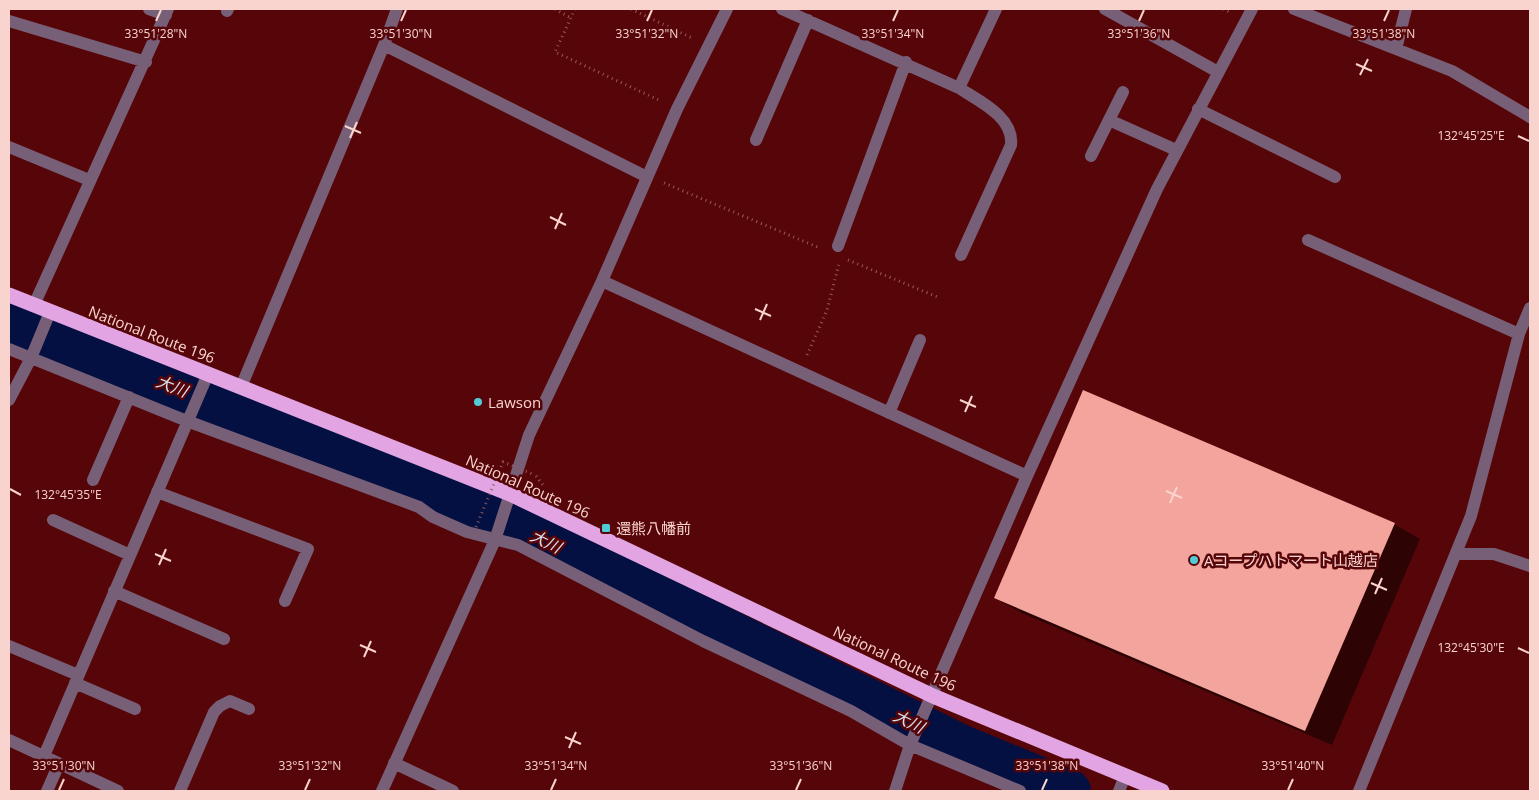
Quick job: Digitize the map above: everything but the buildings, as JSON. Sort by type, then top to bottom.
[{"type":"highway","name":"National Route 196","points":[[9,295],[34,305],[48,318],[205,381],[241,387],[510,494],[933,696],[1162,791]]},
{"type":"street","points":[[34,305],[89,180],[146,62],[167,12],[150,9]]},
{"type":"street","points":[[241,387],[398,9]]},
{"type":"street","points":[[382,791],[496,534],[529,435],[602,281],[677,109],[727,9]]},
{"type":"street","points":[[782,9],[906,62],[959,88],[1006,123],[1012,135],[1011,145],[961,255]]},
{"type":"street","points":[[959,88],[996,9]]},
{"type":"street","points":[[1105,9],[1218,72]]},
{"type":"street","points":[[895,791],[912,741],[1027,476],[1176,150],[1252,9]]},
{"type":"street","points":[[1294,9],[1452,71],[1530,117]]},
{"type":"street","points":[[1396,49],[1406,9]]},
{"type":"street","points":[[756,140],[808,20]]},
{"type":"street","points":[[9,21],[36,31],[146,62]]},
{"type":"street","points":[[384,45],[647,177]]},
{"type":"street","points":[[839,251],[906,62]]},
{"type":"street","points":[[1091,156],[1123,92]]},
{"type":"street","points":[[1198,109],[1335,177]]},
{"type":"street","points":[[1109,120],[1176,150]]},
{"type":"street","points":[[9,147],[89,180]]},
{"type":"street","points":[[1308,240],[1519,334]]},
{"type":"street","points":[[602,281],[1027,476]]},
{"type":"street","points":[[1359,791],[1470,516],[1519,334],[1530,308]]},
{"type":"street","points":[[9,400],[48,318]]},
{"type":"street","points":[[889,412],[920,340]]},
{"type":"street","points":[[9,349],[33,353],[187,421],[418,507],[433,517],[467,532],[496,534],[703,641],[1020,791]]},
{"type":"street","points":[[44,756],[205,381]]},
{"type":"street","points":[[93,480],[129,397]]},
{"type":"street","points":[[157,492],[308,549],[285,601]]},
{"type":"street","points":[[53,520],[130,554]]},
{"type":"street","points":[[1456,554],[1494,554],[1530,566]]},
{"type":"street","points":[[114,592],[224,639]]},
{"type":"street","points":[[9,646],[135,709]]},
{"type":"street","points":[[180,791],[214,712],[220,706],[230,701],[249,709]]},
{"type":"street","points":[[9,740],[118,791]]},
{"type":"street","points":[[394,763],[453,791]]},
{"type":"street","points":[[47,791],[59,764]]},
{"type":"street","points":[[1119,791],[1125,776]]},
{"type":"path","points":[[554,9],[571,18]]},
{"type":"path","points":[[576,9],[555,52],[677,109]]},
{"type":"path","points":[[631,9],[709,46]]},
{"type":"path","points":[[647,177],[839,251],[940,298]]},
{"type":"path","points":[[800,371],[827,310],[839,251]]},
{"type":"path","points":[[476,527],[503,462],[535,475],[544,485]]},
{"type":"waterway","name":"大川","points":[[9,324],[178,388],[524,530],[960,746],[1069,791]]},
{"type":"place","name":"Lawson","points":[[478,402]]},
{"type":"place","name":"還熊八幡前","points":[[606,528]]},
{"type":"place","name":"Aコープハトマート山越店","points":[[1194,560]]}]
